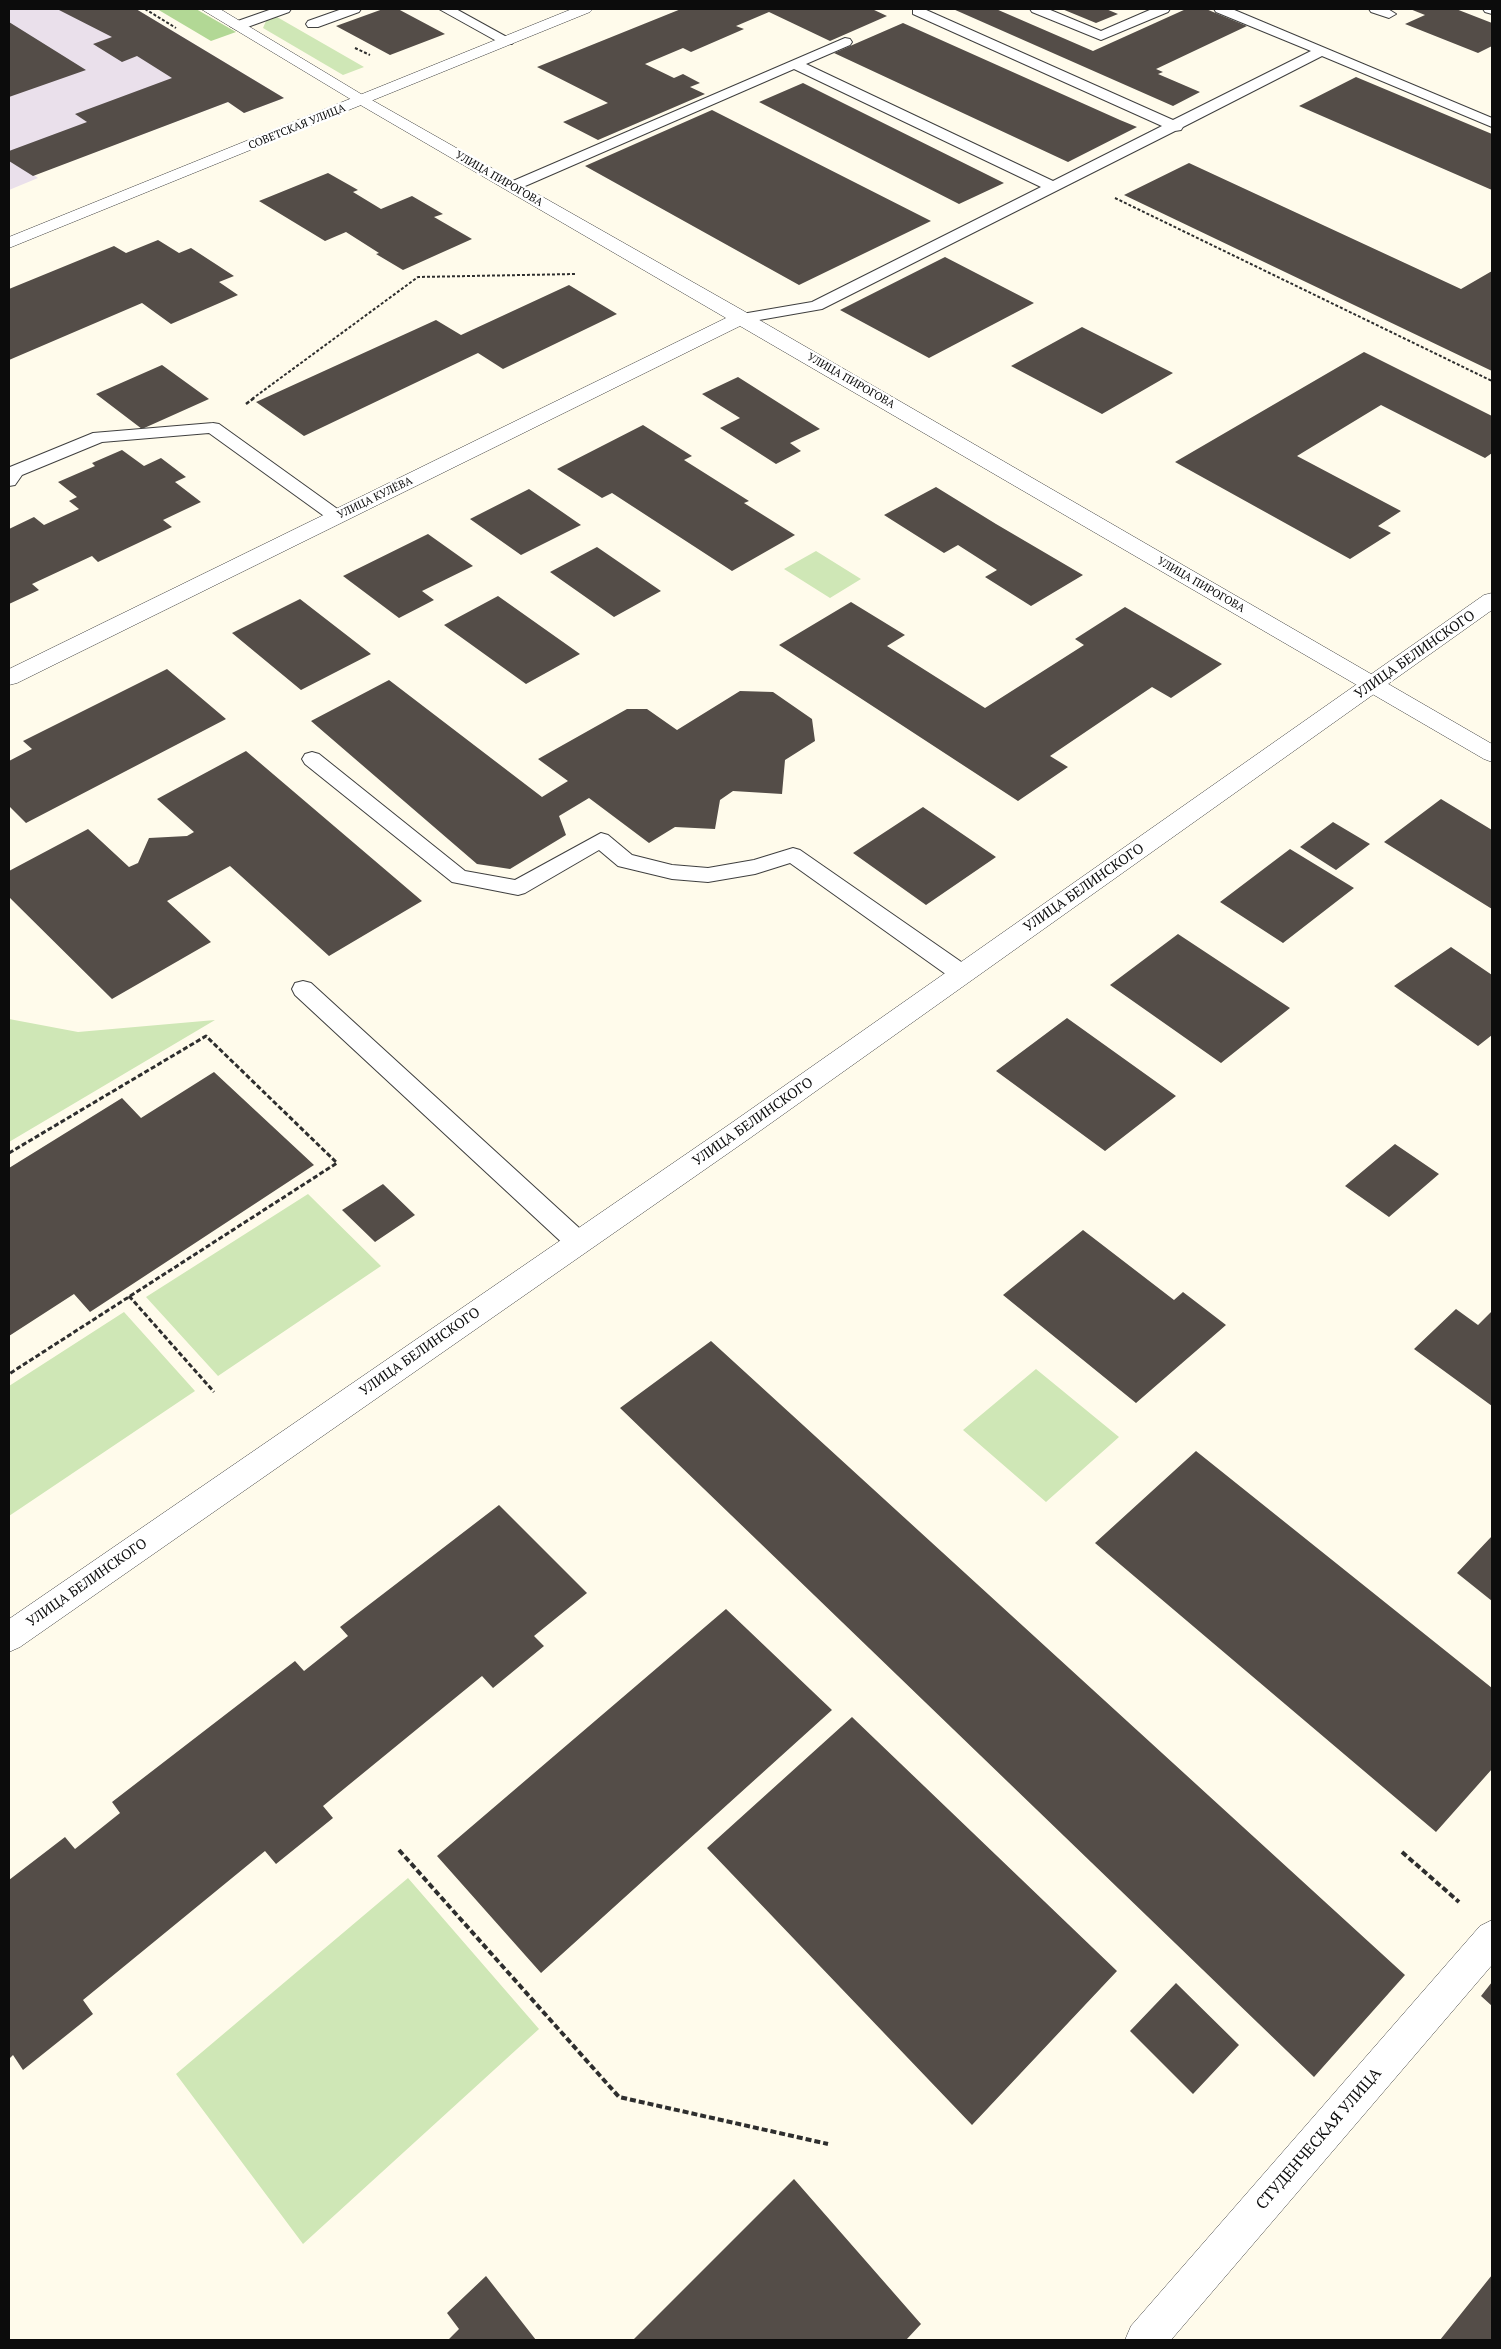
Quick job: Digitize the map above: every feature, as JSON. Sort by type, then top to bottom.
[{"type":"street","name":"УЛИЦА ПИРОГОВА","points":[[209,9],[512,187],[742,318],[1492,754]]},
{"type":"street","name":"СОВЕТСКАЯ УЛИЦА","points":[[9,243],[585,9]]},
{"type":"street","name":"УЛИЦА КУЛЁВА","points":[[9,678],[742,318]]},
{"type":"street","name":"УЛИЦА БЕЛИНСКОГО","points":[[9,1637],[579,1243],[1492,600]]},
{"type":"street","name":"СТУДЕНЧЕСКАЯ УЛИЦА","points":[[1145,2340],[1492,1938]]},
{"type":"lane","points":[[237,26],[284,9]]},
{"type":"lane","points":[[313,24],[354,9]]},
{"type":"lane","points":[[446,9],[507,41]]},
{"type":"lane","points":[[1037,9],[1101,36],[1163,9]]},
{"type":"lane","points":[[1221,9],[1492,123]]},
{"type":"lane","points":[[918,11],[1176,127]]},
{"type":"lane","points":[[512,187],[846,42]]},
{"type":"lane","points":[[742,318],[816,306],[1176,127],[1322,51]]},
{"type":"lane","points":[[797,64],[1054,187]]},
{"type":"lane","points":[[9,481],[16,471],[98,437],[213,428],[337,517]]},
{"type":"lane","points":[[312,759],[459,877],[518,888],[602,840],[625,860],[672,872],[708,875],[756,867],[793,855],[962,974]]},
{"type":"lane","points":[[303,990],[579,1243]]},
{"type":"path","points":[[1072,178],[1492,381]]},
{"type":"path","points":[[213,428],[418,277],[575,274]]},
{"type":"path","points":[[9,1153],[206,1036],[337,1162],[9,1374]]},
{"type":"path","points":[[129,1296],[214,1392]]},
{"type":"path","points":[[399,1850],[619,2097],[828,2144]]},
{"type":"path","points":[[1402,1852],[1464,1907]]},
{"type":"shaded area","points":[[9,9],[136,9],[284,98],[244,113],[228,102],[34,175],[38,178],[9,190]]},
{"type":"green space","points":[[157,9],[196,9],[236,32],[211,41]]},
{"type":"green space","points":[[277,17],[364,67],[343,75],[263,28],[266,21]]},
{"type":"green space","points":[[816,551],[861,579],[830,598],[784,569]]},
{"type":"green space","points":[[9,1019],[78,1032],[215,1020],[9,1142]]},
{"type":"green space","points":[[308,1194],[381,1266],[218,1376],[146,1297]]},
{"type":"green space","points":[[124,1312],[195,1391],[9,1516],[9,1386]]},
{"type":"green space","points":[[1036,1369],[1119,1437],[1046,1502],[963,1430]]},
{"type":"green space","points":[[408,1878],[539,2029],[303,2244],[176,2074]]},
{"type":"building","points":[[57,9],[136,9],[284,98],[244,113],[228,102],[33,176],[9,161],[9,151],[87,122],[75,114],[172,78],[137,56],[122,62],[93,44],[112,37]]},
{"type":"building","points":[[383,9],[398,9],[445,34],[390,55],[336,26]]},
{"type":"building","points":[[681,9],[872,9],[887,16],[830,41],[769,12],[736,26],[744,29],[691,52],[683,48],[645,64],[674,78],[683,74],[700,83],[690,87],[705,94],[598,140],[563,122],[608,103],[537,67]]},
{"type":"building","points":[[953,9],[996,9],[1093,51],[1186,9],[1206,9],[1247,26],[1156,69],[1163,72],[1158,74],[1200,92],[1173,106]]},
{"type":"building","points":[[1062,9],[1106,9],[1118,14],[1096,23]]},
{"type":"building","points":[[1410,9],[1456,9],[1492,23],[1492,46],[1478,53],[1405,24],[1425,15]]},
{"type":"building","points":[[9,22],[86,70],[9,97]]},
{"type":"building","points":[[903,23],[1137,127],[1068,162],[834,53]]},
{"type":"building","points":[[1356,77],[1492,134],[1492,190],[1299,106]]},
{"type":"building","points":[[803,83],[1004,183],[959,204],[759,102]]},
{"type":"building","points":[[712,110],[931,221],[799,285],[585,166]]},
{"type":"building","points":[[1189,163],[1461,289],[1492,271],[1492,371],[1124,195]]},
{"type":"building","points":[[328,173],[358,190],[353,192],[381,209],[412,196],[443,214],[434,217],[472,239],[403,270],[376,254],[379,253],[346,232],[325,241],[259,201]]},
{"type":"building","points":[[158,240],[179,253],[191,248],[234,276],[219,282],[238,295],[171,324],[142,303],[9,360],[9,289],[114,246],[126,253]]},
{"type":"building","points":[[945,257],[1034,303],[929,358],[840,310]]},
{"type":"building","points":[[569,285],[617,314],[503,369],[478,353],[304,436],[256,402],[436,320],[461,335]]},
{"type":"building","points":[[1082,327],[1173,373],[1102,414],[1011,366]]},
{"type":"building","points":[[1364,352],[1492,416],[1492,453],[1485,458],[1381,405],[1297,456],[1401,511],[1378,526],[1391,533],[1350,559],[1175,462]]},
{"type":"building","points":[[162,365],[209,399],[142,429],[96,394]]},
{"type":"building","points":[[738,377],[820,429],[790,443],[801,451],[776,464],[720,428],[740,418],[702,394]]},
{"type":"building","points":[[643,425],[692,456],[684,460],[749,501],[744,503],[795,535],[732,571],[612,493],[602,498],[557,469]]},
{"type":"building","points":[[122,450],[144,466],[161,458],[186,477],[175,482],[201,502],[163,520],[172,527],[98,562],[92,556],[32,584],[39,590],[9,604],[9,529],[34,517],[44,525],[79,509],[69,501],[77,497],[58,482],[95,466],[92,463]]},
{"type":"building","points":[[936,487],[1083,575],[1031,606],[985,577],[997,570],[958,545],[944,553],[884,515]]},
{"type":"building","points":[[529,489],[581,525],[521,555],[470,519]]},
{"type":"building","points":[[428,534],[473,566],[422,591],[434,600],[399,618],[343,576]]},
{"type":"building","points":[[597,547],[661,591],[614,617],[550,572]]},
{"type":"building","points":[[498,596],[580,654],[526,684],[444,625]]},
{"type":"building","points":[[300,599],[371,654],[301,690],[232,633]]},
{"type":"building","points":[[851,602],[905,635],[887,646],[985,708],[1084,645],[1075,639],[1125,607],[1222,664],[1171,698],[1152,687],[1050,756],[1068,767],[1018,801],[779,645]]},
{"type":"building","points":[[167,669],[226,719],[26,823],[9,806],[9,761],[32,749],[23,741]]},
{"type":"building","points":[[389,680],[542,797],[568,781],[538,759],[627,709],[647,709],[677,730],[740,691],[773,692],[812,719],[815,741],[785,760],[782,794],[733,791],[720,800],[715,829],[675,827],[649,843],[589,798],[559,816],[566,835],[510,869],[477,864],[311,721]]},
{"type":"building","points":[[246,751],[422,901],[329,956],[230,866],[167,901],[211,942],[112,999],[9,897],[9,871],[88,829],[129,867],[138,863],[149,838],[187,836],[194,832],[157,799]]},
{"type":"building","points":[[1441,799],[1492,830],[1492,909],[1384,842]]},
{"type":"building","points":[[923,807],[996,857],[926,905],[853,853]]},
{"type":"building","points":[[1333,822],[1370,844],[1336,870],[1300,847]]},
{"type":"building","points":[[1290,849],[1354,888],[1283,943],[1220,902]]},
{"type":"building","points":[[1178,934],[1290,1008],[1221,1063],[1110,985]]},
{"type":"building","points":[[1451,947],[1492,975],[1492,1035],[1478,1046],[1394,986]]},
{"type":"building","points":[[1067,1018],[1176,1096],[1105,1151],[996,1071]]},
{"type":"building","points":[[214,1072],[314,1165],[90,1312],[74,1294],[9,1336],[9,1168],[122,1098],[141,1118]]},
{"type":"building","points":[[1395,1144],[1439,1174],[1389,1217],[1345,1186]]},
{"type":"building","points":[[383,1184],[415,1215],[375,1242],[342,1210]]},
{"type":"building","points":[[1083,1230],[1174,1300],[1183,1292],[1226,1325],[1136,1403],[1003,1295]]},
{"type":"building","points":[[1456,1309],[1478,1325],[1492,1311],[1492,1406],[1414,1349]]},
{"type":"building","points":[[711,1341],[1405,1975],[1314,2077],[620,1408]]},
{"type":"building","points":[[1196,1451],[1492,1688],[1492,1769],[1436,1832],[1095,1543]]},
{"type":"building","points":[[499,1505],[587,1593],[534,1636],[544,1646],[493,1688],[482,1676],[323,1806],[333,1818],[276,1864],[265,1851],[83,2000],[93,2014],[23,2070],[13,2055],[9,2059],[9,1880],[65,1837],[75,1849],[120,1813],[112,1802],[295,1661],[304,1671],[348,1636],[340,1627]]},
{"type":"building","points":[[1492,1536],[1492,1601],[1457,1573]]},
{"type":"building","points":[[726,1609],[832,1710],[541,1973],[437,1856]]},
{"type":"building","points":[[852,1717],[1117,1971],[972,2125],[707,1848]]},
{"type":"building","points":[[1492,1982],[1492,2006],[1481,1996]]},
{"type":"building","points":[[1176,1983],[1239,2045],[1193,2094],[1130,2031]]},
{"type":"building","points":[[794,2179],[921,2324],[906,2340],[633,2340]]},
{"type":"building","points":[[1492,2275],[1492,2340],[1440,2340]]},
{"type":"building","points":[[486,2276],[536,2340],[448,2340],[459,2329],[447,2313]]}]
